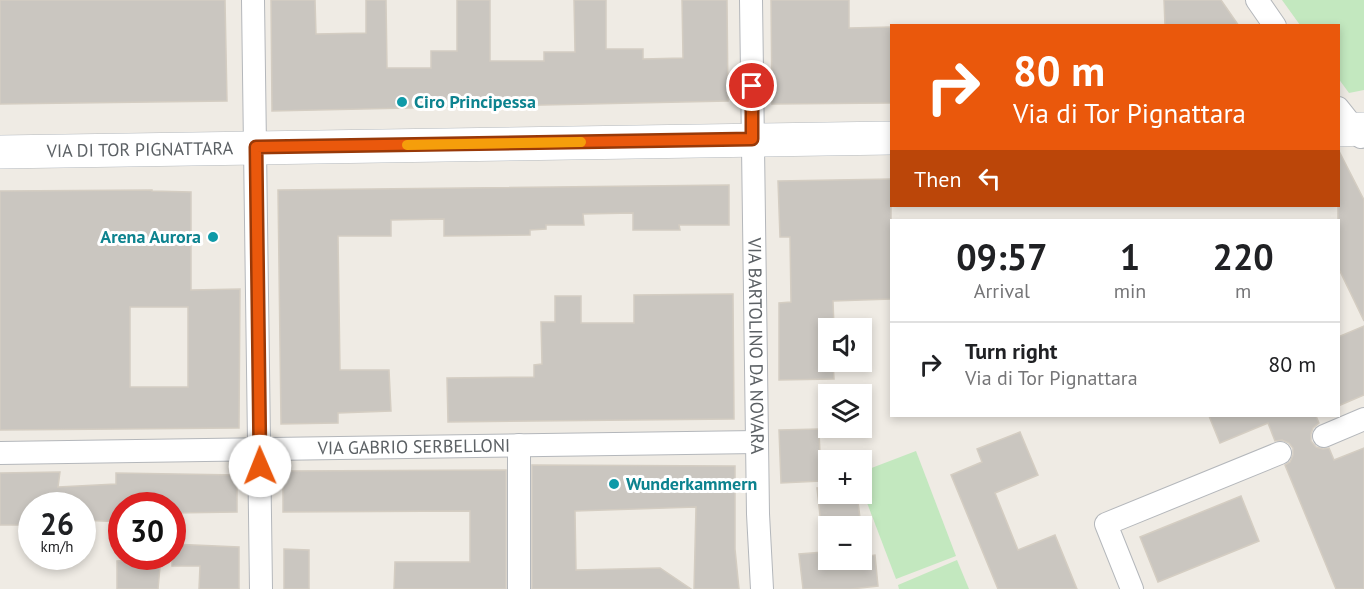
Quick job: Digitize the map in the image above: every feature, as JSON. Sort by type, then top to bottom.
[{"type":"main road","name":"VIA DI TOR PIGNATTARA","points":[[0,152],[890,138]]},
{"type":"street","points":[[253,0],[261,589]]},
{"type":"street","name":"VIA BARTOLINO DA NOVARA","points":[[751,0],[759,554],[762,589]]},
{"type":"street","points":[[1257,0],[1274,24]]},
{"type":"street","points":[[1324,436],[1364,419]]},
{"type":"street","name":"VIA GABRIO SERBELLONI","points":[[0,453],[757,442]]},
{"type":"street","points":[[519,445],[519,589]]},
{"type":"street","points":[[1132,589],[1106,524],[1280,453]]},
{"type":"green space","points":[[1282,0],[1364,0],[1364,90],[1349,93],[1340,81],[1340,24],[1299,24]]},
{"type":"green space","points":[[916,451],[956,556],[896,579],[867,504],[872,504],[872,468]]},
{"type":"green space","points":[[957,560],[969,589],[899,589],[898,585]]},
{"type":"building","points":[[0,0],[225,0],[227,101],[0,104]]},
{"type":"building","points":[[271,0],[315,0],[316,34],[366,33],[366,0],[386,0],[387,68],[431,68],[431,51],[457,51],[457,0],[490,0],[490,61],[544,61],[544,52],[575,52],[574,0],[606,0],[606,49],[643,49],[643,59],[683,58],[682,0],[727,0],[728,101],[272,111]]},
{"type":"building","points":[[771,0],[849,0],[849,28],[890,27],[890,103],[772,104]]},
{"type":"building","points":[[1164,0],[1221,0],[1238,24],[1165,24]]},
{"type":"building","points":[[1340,153],[1364,200],[1364,321],[1340,271],[1340,219],[1338,219]]},
{"type":"building","points":[[890,179],[890,299],[833,301],[834,318],[818,318],[818,372],[834,372],[834,379],[779,380],[779,303],[791,302],[790,237],[780,237],[778,181]]},
{"type":"building","points":[[729,185],[729,225],[679,225],[680,230],[633,230],[633,213],[583,214],[584,225],[546,225],[546,229],[530,230],[530,235],[444,236],[444,219],[391,220],[391,236],[338,236],[340,370],[389,370],[391,411],[338,413],[338,423],[281,424],[278,190]]},
{"type":"building","points":[[0,191],[191,192],[191,290],[240,289],[239,428],[0,430]],"holes":[[[130,307],[188,307],[188,387],[130,387]]]},
{"type":"building","points":[[733,294],[734,419],[448,422],[447,378],[534,377],[534,365],[542,364],[541,322],[555,322],[555,296],[581,296],[581,323],[634,323],[634,295]]},
{"type":"building","points":[[1364,326],[1364,395],[1340,405],[1340,336]]},
{"type":"building","points":[[1209,417],[1316,417],[1319,423],[1313,428],[1311,441],[1316,447],[1329,448],[1334,460],[1364,448],[1364,589],[1336,589],[1285,465],[1290,462],[1293,455],[1293,448],[1289,443],[1282,440],[1275,441],[1268,423],[1220,443]]},
{"type":"building","points":[[818,429],[820,450],[818,450],[818,481],[781,483],[779,430]]},
{"type":"building","points":[[1020,432],[1038,475],[995,493],[1018,550],[1055,535],[1077,589],[998,589],[951,475],[982,462],[977,449]]},
{"type":"building","points":[[532,465],[735,466],[735,549],[739,589],[694,589],[696,507],[575,511],[576,570],[660,568],[691,589],[532,589]]},
{"type":"building","points":[[506,470],[506,589],[394,589],[395,562],[470,562],[470,511],[283,512],[283,471]]},
{"type":"building","points":[[60,472],[58,487],[116,484],[116,473],[237,475],[237,512],[186,513],[186,492],[108,492],[108,521],[96,521],[96,492],[18,492],[18,525],[0,525],[0,473]]},
{"type":"building","points":[[1241,496],[1259,541],[1158,582],[1140,537]]},
{"type":"building","points":[[819,504],[858,504],[860,516],[820,516]]},
{"type":"building","points":[[186,545],[239,547],[239,589],[199,589],[200,566],[186,566]]},
{"type":"building","points":[[284,549],[309,550],[309,589],[284,589]]},
{"type":"building","points":[[818,552],[818,570],[872,570],[872,555],[875,555],[878,586],[851,589],[803,589],[799,554]]},
{"type":"building","points":[[117,570],[160,570],[158,589],[117,589]]},
{"type":"slow traffic","points":[[407,145],[581,142]]},
{"type":"place","name":"Ciro Principessa","points":[[402,102]]},
{"type":"place","name":"Arena Aurora","points":[[213,237]]},
{"type":"place","name":"Wunderkammern","points":[[614,484]]},
{"type":"route","points":[[260,466],[256,147],[752,139],[752,86]]}]
